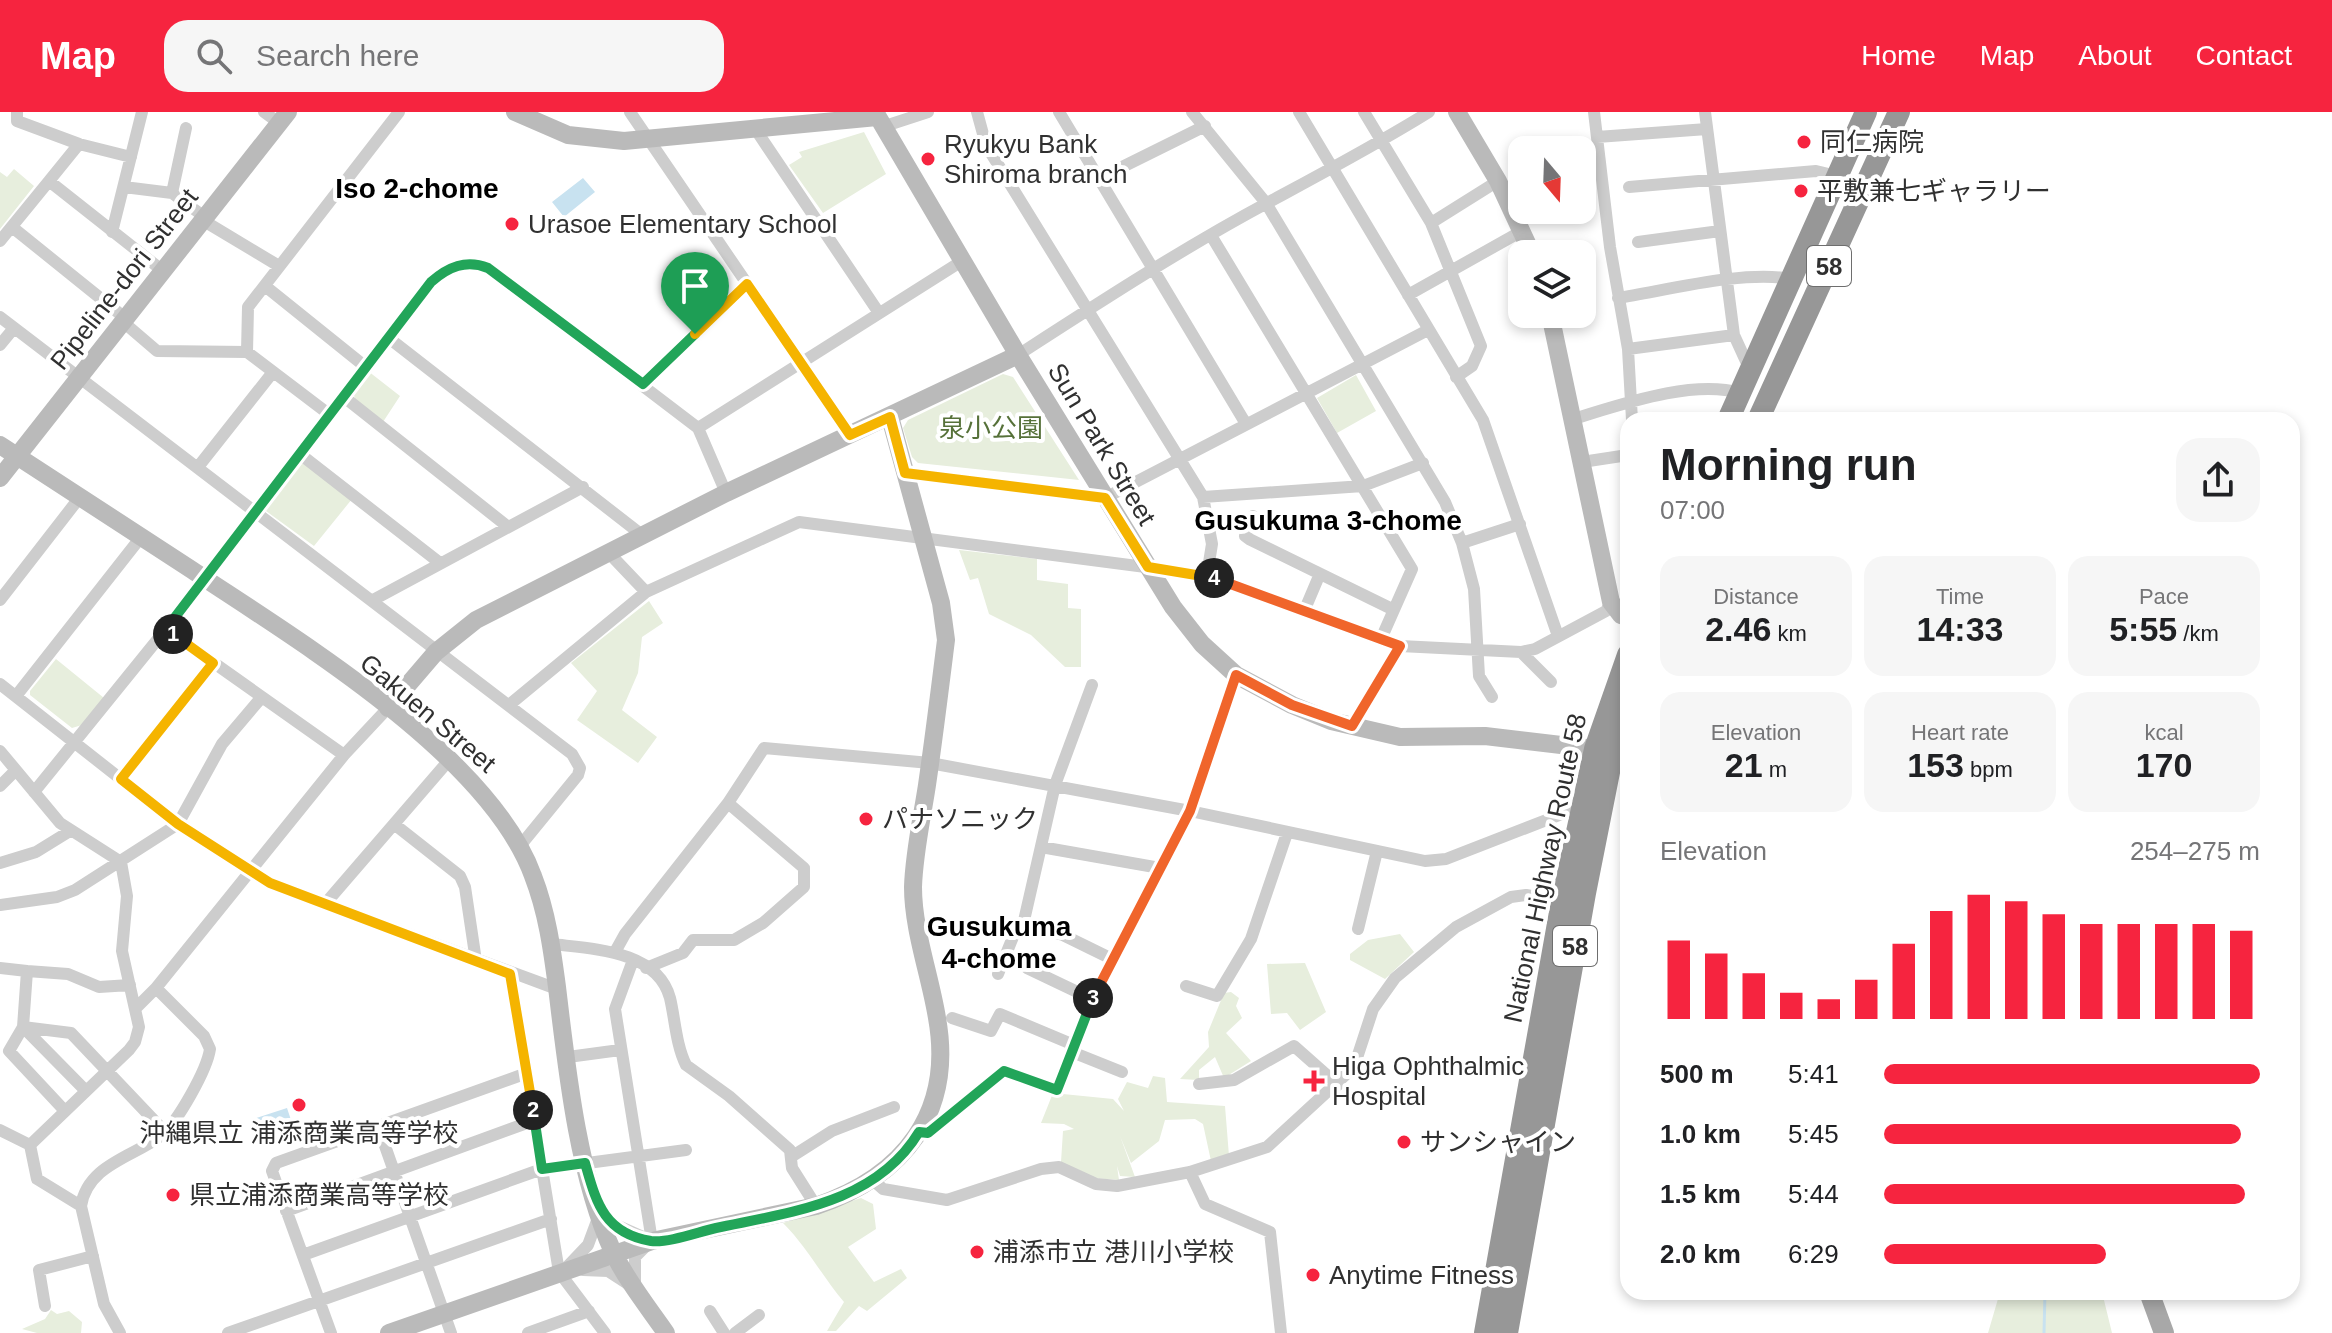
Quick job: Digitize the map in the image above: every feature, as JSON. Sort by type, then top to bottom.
[{"type":"highway","name":"58","points":[[1732,412],[1866,112]]},
{"type":"highway","name":"58","points":[[1762,412],[1899,112]]},
{"type":"highway","name":"National Highway Route 58","points":[[1485,1333],[1518,1207],[1616,751],[1620,719]]},
{"type":"highway","name":"National Highway Route 58","points":[[1507,1333],[1518,1207],[1562,901],[1582,811],[1616,751]]},
{"type":"main road","points":[[2152,1300],[2164,1333]]},
{"type":"street","points":[[17,112],[17,121],[79,144],[131,157]]},
{"type":"street","points":[[112,232],[142,112]]},
{"type":"street","points":[[247,352],[248,307],[399,112]]},
{"type":"street","points":[[515,112],[568,135],[624,141],[756,130],[777,120],[878,119],[928,112]]},
{"type":"street","points":[[630,112],[850,435]]},
{"type":"street","points":[[977,112],[986,145],[1203,497],[1212,544],[1207,575]]},
{"type":"street","points":[[1059,112],[1246,424]]},
{"type":"street","points":[[1192,112],[1266,203],[1445,502],[1462,543],[1474,589],[1479,676],[1492,697]]},
{"type":"street","points":[[1299,112],[1483,420],[1558,636]]},
{"type":"street","points":[[1364,112],[1431,223],[1481,346],[1472,366],[1456,377]]},
{"type":"street","points":[[136,1008],[156,988],[344,755],[436,652],[476,620],[607,551],[1018,355],[1152,270],[1266,203],[1332,171],[1429,112]]},
{"type":"street","points":[[1457,112],[1498,181],[1526,240]]},
{"type":"street","points":[[1594,112],[1618,298],[1628,349],[1632,412]]},
{"type":"street","points":[[1705,112],[1734,335],[1750,370]]},
{"type":"street","name":"Pipeline-dori Street","points":[[0,478],[205,220],[277,116]]},
{"type":"street","name":"Sun Park Street","points":[[878,119],[1148,567],[1202,644],[1236,675],[1292,705],[1352,726],[1400,737],[1498,737],[1616,751]]},
{"type":"street","points":[[1100,178],[1205,126]]},
{"type":"street","points":[[172,193],[186,128]]},
{"type":"street","points":[[1597,137],[1707,129]]},
{"type":"street","points":[[756,130],[879,313]]},
{"type":"street","points":[[0,241],[79,144]]},
{"type":"street","points":[[1629,187],[1816,171],[1837,176]]},
{"type":"street","points":[[49,181],[163,271]]},
{"type":"street","points":[[1431,223],[1498,181]]},
{"type":"street","points":[[124,187],[172,193],[205,220],[279,266]]},
{"type":"street","points":[[12,227],[157,351],[247,352],[330,415]]},
{"type":"street","points":[[1408,295],[1522,231]]},
{"type":"street","points":[[1638,242],[1720,231]]},
{"type":"street","points":[[1212,237],[1412,569],[1381,639]]},
{"type":"street","points":[[698,428],[962,261]]},
{"type":"street","points":[[34,792],[166,629],[440,275],[457,266],[478,264],[643,384],[698,428],[726,493]]},
{"type":"street","points":[[1618,298],[1777,276],[1791,279]]},
{"type":"street","points":[[643,384],[747,284]]},
{"type":"street","points":[[265,286],[367,368]]},
{"type":"street","points":[[0,317],[572,754],[580,768],[578,775],[520,846]]},
{"type":"street","points":[[0,345],[14,328]]},
{"type":"street","points":[[1553,328],[1611,602],[1620,614]]},
{"type":"street","points":[[905,473],[1105,498],[1428,330]]},
{"type":"street","points":[[1628,349],[1734,335]]},
{"type":"street","points":[[390,339],[642,535]]},
{"type":"street","points":[[198,467],[273,372]]},
{"type":"street","points":[[1573,419],[1631,402],[1706,389],[1740,393]]},
{"type":"street","points":[[344,397],[507,526]]},
{"type":"street","points":[[389,1333],[613,1252],[816,1206],[874,1181],[895,1163],[919,1132],[936,1095],[941,1069],[937,1017],[913,891],[946,640],[941,603],[890,417]]},
{"type":"street","name":"Gakuen Street","points":[[0,445],[204,578],[388,708],[450,759],[483,793],[520,846],[533,875],[552,944],[585,1163],[599,1211],[613,1252],[666,1333]]},
{"type":"street","points":[[300,454],[440,563]]},
{"type":"street","points":[[1582,462],[1620,456]]},
{"type":"street","points":[[1203,497],[1363,486],[1423,463]]},
{"type":"street","points":[[373,600],[583,487]]},
{"type":"street","points":[[0,600],[80,497]]},
{"type":"street","points":[[1253,516],[1245,536],[1319,576],[1392,609]]},
{"type":"street","points":[[509,705],[646,592],[799,522],[1207,575],[1400,646],[1521,652],[1606,611],[1611,602]]},
{"type":"street","points":[[1462,543],[1520,524]]},
{"type":"street","points":[[16,696],[141,537]]},
{"type":"street","points":[[607,551],[646,592]]},
{"type":"street","points":[[1305,609],[1319,576]]},
{"type":"street","points":[[166,629],[344,755]]},
{"type":"street","points":[[1352,726],[1400,646]]},
{"type":"street","points":[[1521,652],[1551,682]]},
{"type":"street","points":[[121,779],[213,663]]},
{"type":"street","points":[[919,1132],[928,1133],[1004,1071],[1057,1090],[1092,999],[1190,811],[1236,675]]},
{"type":"street","points":[[0,684],[178,824],[251,872],[325,904],[557,989]]},
{"type":"street","points":[[1023,925],[1055,785],[1092,685]]},
{"type":"street","points":[[0,905],[57,897],[75,890],[178,824],[222,744],[261,698]]},
{"type":"street","points":[[615,952],[625,934],[728,803],[764,748],[930,763],[1190,811],[1425,861],[1446,859],[1567,812],[1582,811]]},
{"type":"street","points":[[0,751],[70,831],[121,862],[126,884],[122,951],[139,1027],[135,1042],[30,1145]]},
{"type":"street","points":[[325,904],[450,759]]},
{"type":"street","points":[[0,786],[15,771]]},
{"type":"street","points":[[646,968],[683,953],[693,940],[734,940],[763,923],[804,887],[804,868],[728,803]]},
{"type":"street","points":[[394,824],[460,876],[465,887],[476,961]]},
{"type":"street","points":[[0,863],[36,852],[70,831]]},
{"type":"street","points":[[1186,986],[1217,996],[1251,939],[1287,833]]},
{"type":"street","points":[[1041,847],[1160,868]]},
{"type":"street","points":[[1358,929],[1377,851]]},
{"type":"street","points":[[874,1181],[883,1189],[947,1200],[1050,1167],[1069,1170],[1109,1187],[1190,1172],[1267,1147],[1338,1085],[1358,1058],[1373,1009],[1382,992],[1456,927],[1511,897],[1526,895],[1562,901]]},
{"type":"street","points":[[998,974],[1017,927],[1023,925],[1063,935],[1112,959]]},
{"type":"street","points":[[552,944],[615,952],[646,968],[665,983],[686,1065],[772,1131],[790,1150],[792,1168],[816,1206]]},
{"type":"street","points":[[633,960],[615,1009],[652,1241]]},
{"type":"street","points":[[0,968],[68,974],[99,987],[130,985]]},
{"type":"street","points":[[1027,968],[1092,999]]},
{"type":"street","points":[[27,971],[23,1027],[5,1049],[65,1111]]},
{"type":"street","points":[[510,974],[559,1272],[605,1333]]},
{"type":"street","points":[[120,1333],[104,1304],[81,1206],[83,1192],[113,1161],[165,1132],[186,1099],[210,1049],[204,1036],[156,988]]},
{"type":"street","points":[[952,1018],[991,1031],[1000,1014],[1122,1072]]},
{"type":"street","points":[[23,1027],[71,1033],[165,1132]]},
{"type":"street","points":[[23,1027],[86,1091]]},
{"type":"street","points":[[1199,1084],[1234,1080],[1294,1046],[1338,1085]]},
{"type":"street","points":[[568,1057],[620,1050]]},
{"type":"street","points":[[331,1333],[272,1171],[276,1163],[527,1073]]},
{"type":"street","points":[[791,1157],[832,1131],[894,1107]]},
{"type":"street","points":[[286,1211],[535,1120]]},
{"type":"street","points":[[378,1126],[451,1333]]},
{"type":"street","points":[[0,1130],[30,1145]]},
{"type":"street","points":[[30,1145],[37,1179],[81,1206]]},
{"type":"street","points":[[303,1255],[542,1169],[686,1150]]},
{"type":"street","points":[[1190,1172],[1205,1204],[1270,1232],[1281,1333]]},
{"type":"street","points":[[559,1272],[588,1245],[599,1211],[616,1225],[652,1241]]},
{"type":"street","points":[[228,1333],[551,1219]]},
{"type":"street","points":[[636,1290],[635,1257],[652,1241]]},
{"type":"street","points":[[45,1306],[39,1270],[93,1256]]},
{"type":"street","points":[[559,1272],[608,1271],[636,1290]]},
{"type":"street","points":[[528,1333],[589,1311]]},
{"type":"street","points":[[710,1311],[724,1333]]},
{"type":"street","points":[[735,1333],[759,1315]]},
{"type":"green space","points":[[864,132],[886,174],[823,213],[789,165],[802,157],[799,152]]},
{"type":"green space","points":[[14,169],[34,186],[0,229],[0,172],[7,177]]},
{"type":"green space","points":[[368,371],[400,396],[383,422],[355,400],[353,390]]},
{"type":"green space","name":"泉小公園","points":[[1003,374],[1013,377],[1079,480],[918,463],[912,457],[903,428],[908,420]]},
{"type":"green space","points":[[1356,375],[1376,411],[1337,433],[1317,398]]},
{"type":"green space","points":[[298,463],[304,463],[352,499],[314,546],[266,511],[265,505]]},
{"type":"green space","points":[[959,550],[1037,559],[1037,580],[1068,584],[1068,608],[1081,609],[1081,667],[1065,667],[1031,635],[989,614],[978,578],[970,580]]},
{"type":"green space","points":[[649,601],[663,623],[642,637],[638,673],[622,710],[657,737],[638,763],[577,720],[597,691],[571,663]]},
{"type":"green space","points":[[56,659],[104,698],[82,725],[72,728],[30,695]]},
{"type":"green space","points":[[1400,934],[1414,952],[1385,979],[1350,960],[1350,954],[1368,940]]},
{"type":"green space","points":[[1305,963],[1326,1012],[1300,1030],[1287,1013],[1271,1014],[1267,964]]},
{"type":"green space","points":[[1231,992],[1239,998],[1236,1006],[1242,1018],[1226,1033],[1251,1061],[1224,1078],[1215,1057],[1199,1070],[1199,1080],[1180,1079],[1209,1047],[1208,1032],[1224,993]]},
{"type":"green space","points":[[1153,1076],[1165,1078],[1167,1102],[1225,1106],[1229,1156],[1211,1161],[1203,1124],[1195,1119],[1165,1120],[1159,1141],[1131,1163],[1120,1136],[1135,1177],[1120,1176],[1117,1166],[1119,1180],[1092,1178],[1061,1162],[1063,1131],[1074,1129],[1064,1124],[1041,1123],[1053,1093],[1113,1099],[1124,1111],[1118,1099],[1127,1082],[1148,1088]]},
{"type":"green space","points":[[861,1198],[873,1204],[876,1229],[848,1247],[874,1282],[901,1269],[907,1278],[867,1311],[859,1306],[836,1331],[827,1331],[844,1302],[783,1223]]},
{"type":"green space","points":[[1998,1300],[2104,1300],[2112,1333],[1988,1333]]},
{"type":"green space","points":[[51,1310],[57,1314],[69,1311],[82,1322],[81,1333],[37,1333],[22,1329],[45,1319]]},
{"type":"water","points":[[583,178],[595,192],[564,217],[552,202]]},
{"type":"water","points":[[287,1108],[295,1132],[258,1144],[250,1120]]},
{"type":"waterway","points":[[2044,1333],[2045,1300]]},
{"type":"place","name":"同仁病院","points":[[1804,142]]},
{"type":"place","name":"Ryukyu Bank Shiroma branch","points":[[928,159]]},
{"type":"place","name":"平敷兼七ギャラリー","points":[[1801,191]]},
{"type":"place","name":"Urasoe Elementary School","points":[[512,224]]},
{"type":"place","name":"パナソニック","points":[[866,819]]},
{"type":"place","name":"Higa Ophthalmic Hospital","points":[[1314,1081]]},
{"type":"place","name":"沖縄県立 浦添商業高等学校","points":[[299,1105]]},
{"type":"place","name":"サンシャイン","points":[[1404,1142]]},
{"type":"place","name":"県立浦添商業高等学校","points":[[173,1195]]},
{"type":"place","name":"浦添市立 港川小学校","points":[[977,1252]]},
{"type":"place","name":"Anytime Fitness","points":[[1313,1275]]},
{"type":"district","name":"Iso 2-chome","points":[[417,188]]},
{"type":"district","name":"Gusukuma 3-chome","points":[[1328,520]]},
{"type":"district","name":"Gusukuma 4-chome","points":[[999,942]]},
{"type":"route","points":[[471,263],[488,268],[643,384],[695,334],[747,284],[850,435],[890,417],[905,473],[1105,498],[1148,567],[1207,575],[1400,646],[1352,726],[1292,705],[1236,675],[1190,811],[1092,999],[1057,1090],[1004,1071],[928,1133],[919,1132],[895,1163],[874,1181],[846,1196],[816,1206],[652,1241],[616,1225],[599,1211],[585,1163],[542,1169],[510,974],[270,883],[178,824],[121,779],[213,663],[166,629],[431,282],[440,275],[471,263]]}]
